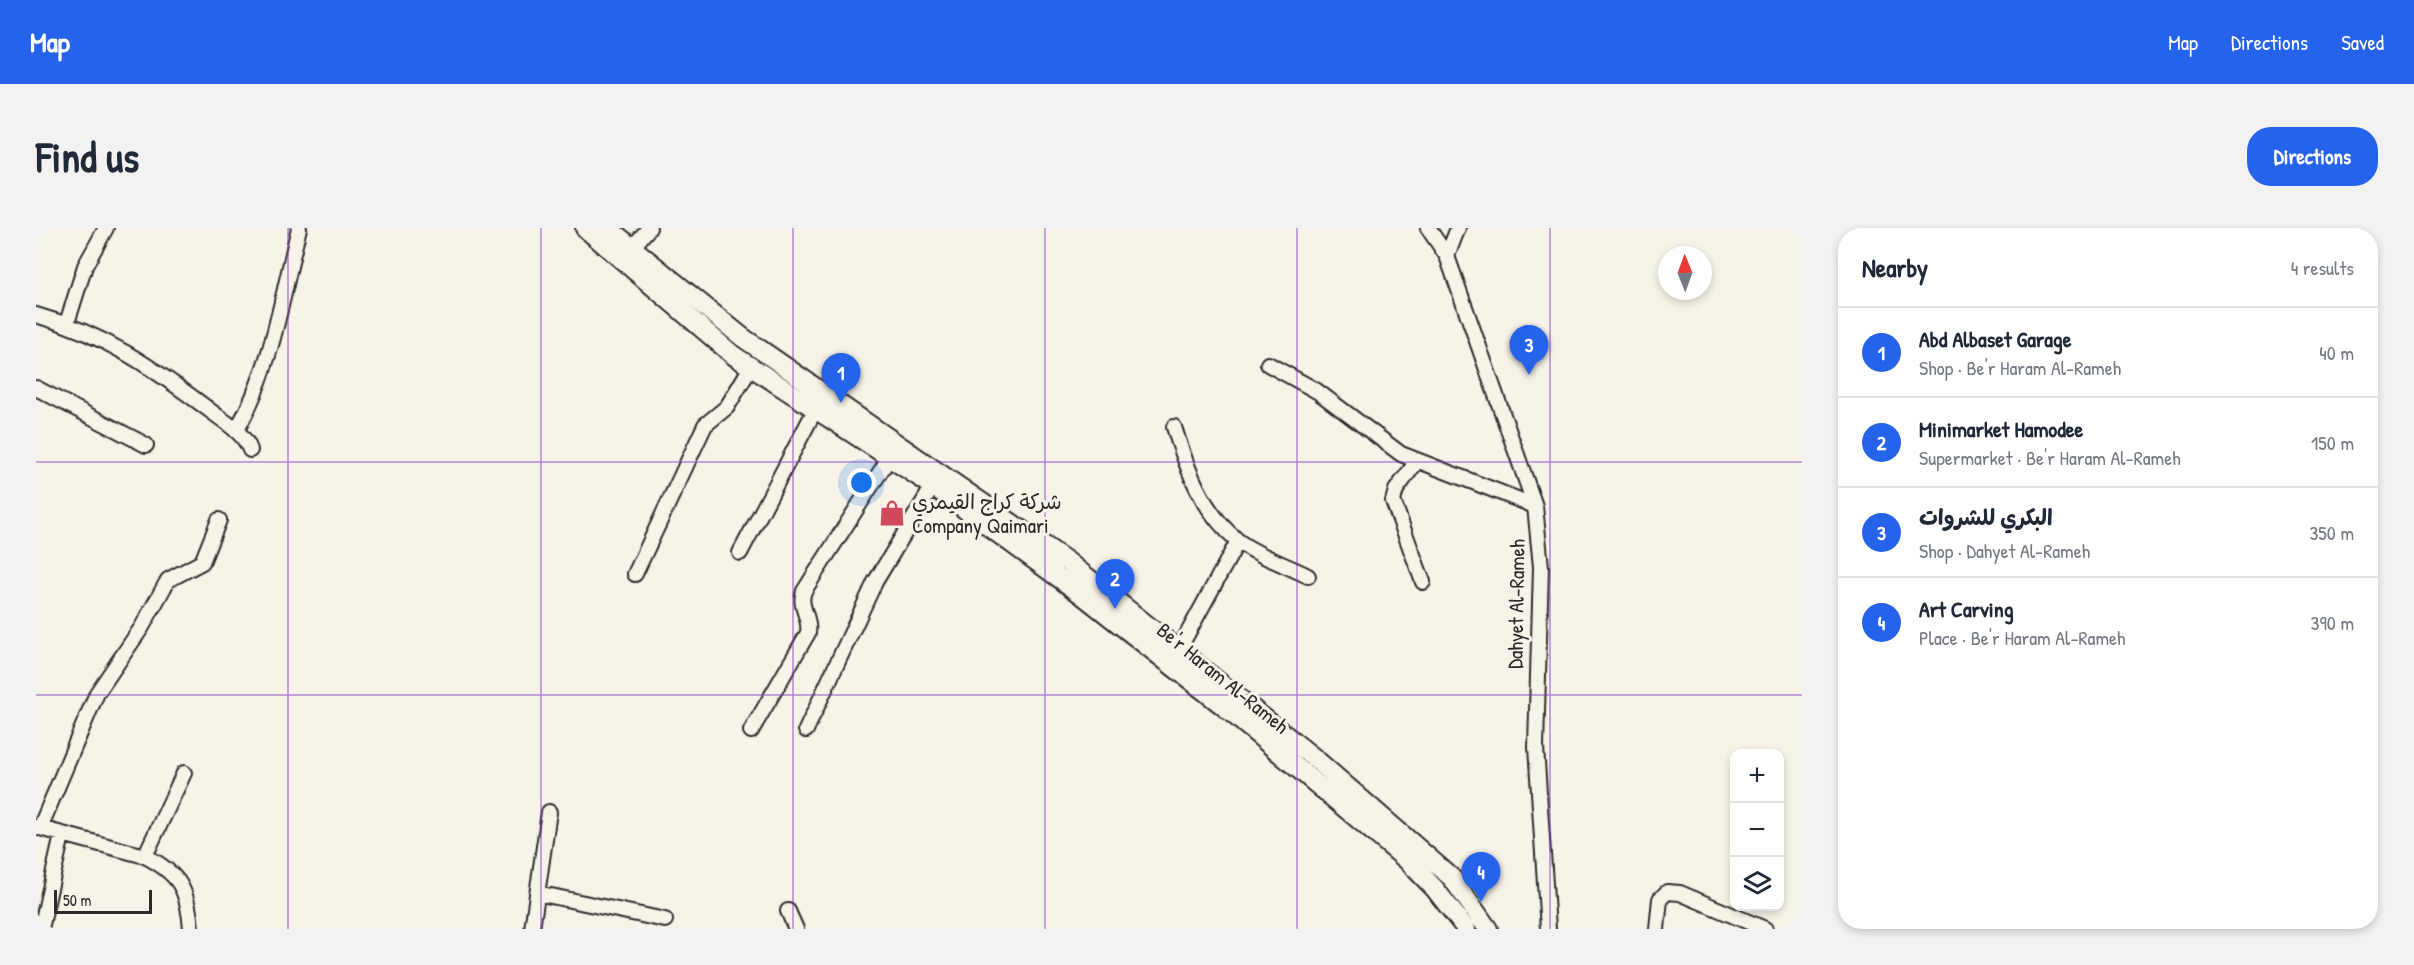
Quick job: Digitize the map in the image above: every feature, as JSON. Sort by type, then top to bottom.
[{"type":"main road","name":"Be'r Haram Al-Rameh","points":[[585,228],[733,355],[1008,538],[1226,708],[1408,861],[1435,889],[1466,929]]},
{"type":"main road","name":"Be'r Haram Al-Rameh","points":[[608,228],[751,344],[1068,562],[1313,757],[1452,878],[1488,929]]},
{"type":"street","points":[[67,323],[85,266],[106,228]]},
{"type":"street","points":[[236,431],[251,405],[267,358],[299,228]]},
{"type":"street","points":[[632,248],[649,228]]},
{"type":"street","name":"Dahyet Al-Rameh","points":[[1428,228],[1447,256],[1535,506],[1541,567],[1536,747],[1548,929]]},
{"type":"street","points":[[1447,256],[1458,228]]},
{"type":"street","points":[[36,315],[67,323],[143,361],[236,431],[244,438],[250,450]]},
{"type":"street","points":[[1268,364],[1317,391],[1401,454],[1535,506]]},
{"type":"street","points":[[635,574],[705,425],[727,407],[752,367]]},
{"type":"street","points":[[36,387],[146,445]]},
{"type":"street","points":[[740,553],[815,410]]},
{"type":"street","points":[[1174,427],[1186,469],[1211,513],[1238,541],[1308,576]]},
{"type":"street","points":[[751,731],[808,633],[809,623],[801,603],[804,591],[890,458]]},
{"type":"street","points":[[1417,461],[1396,490],[1393,501],[1423,582]]},
{"type":"street","points":[[806,730],[875,582],[933,486]]},
{"type":"street","points":[[191,929],[183,887],[171,872],[146,856],[38,827],[98,693],[142,627],[168,580],[202,562],[219,520]]},
{"type":"street","points":[[1178,651],[1238,541]]},
{"type":"street","points":[[146,856],[184,773]]},
{"type":"street","points":[[532,929],[549,812]]},
{"type":"street","points":[[41,929],[62,835]]},
{"type":"street","points":[[1657,929],[1660,899],[1670,892],[1680,893],[1765,929]]},
{"type":"street","points":[[537,894],[665,921]]},
{"type":"street","points":[[788,911],[796,929]]},
{"type":"place","name":"البكري للشروات","points":[[1529,375]]},
{"type":"place","name":"Abd Albaset Garage","points":[[841,403]]},
{"type":"place","name":"شركة كراج القيمري Company Qaimari","points":[[892,513]]},
{"type":"place","name":"Minimarket Hamodee","points":[[1115,609]]},
{"type":"place","name":"Art Carving","points":[[1481,902]]}]
